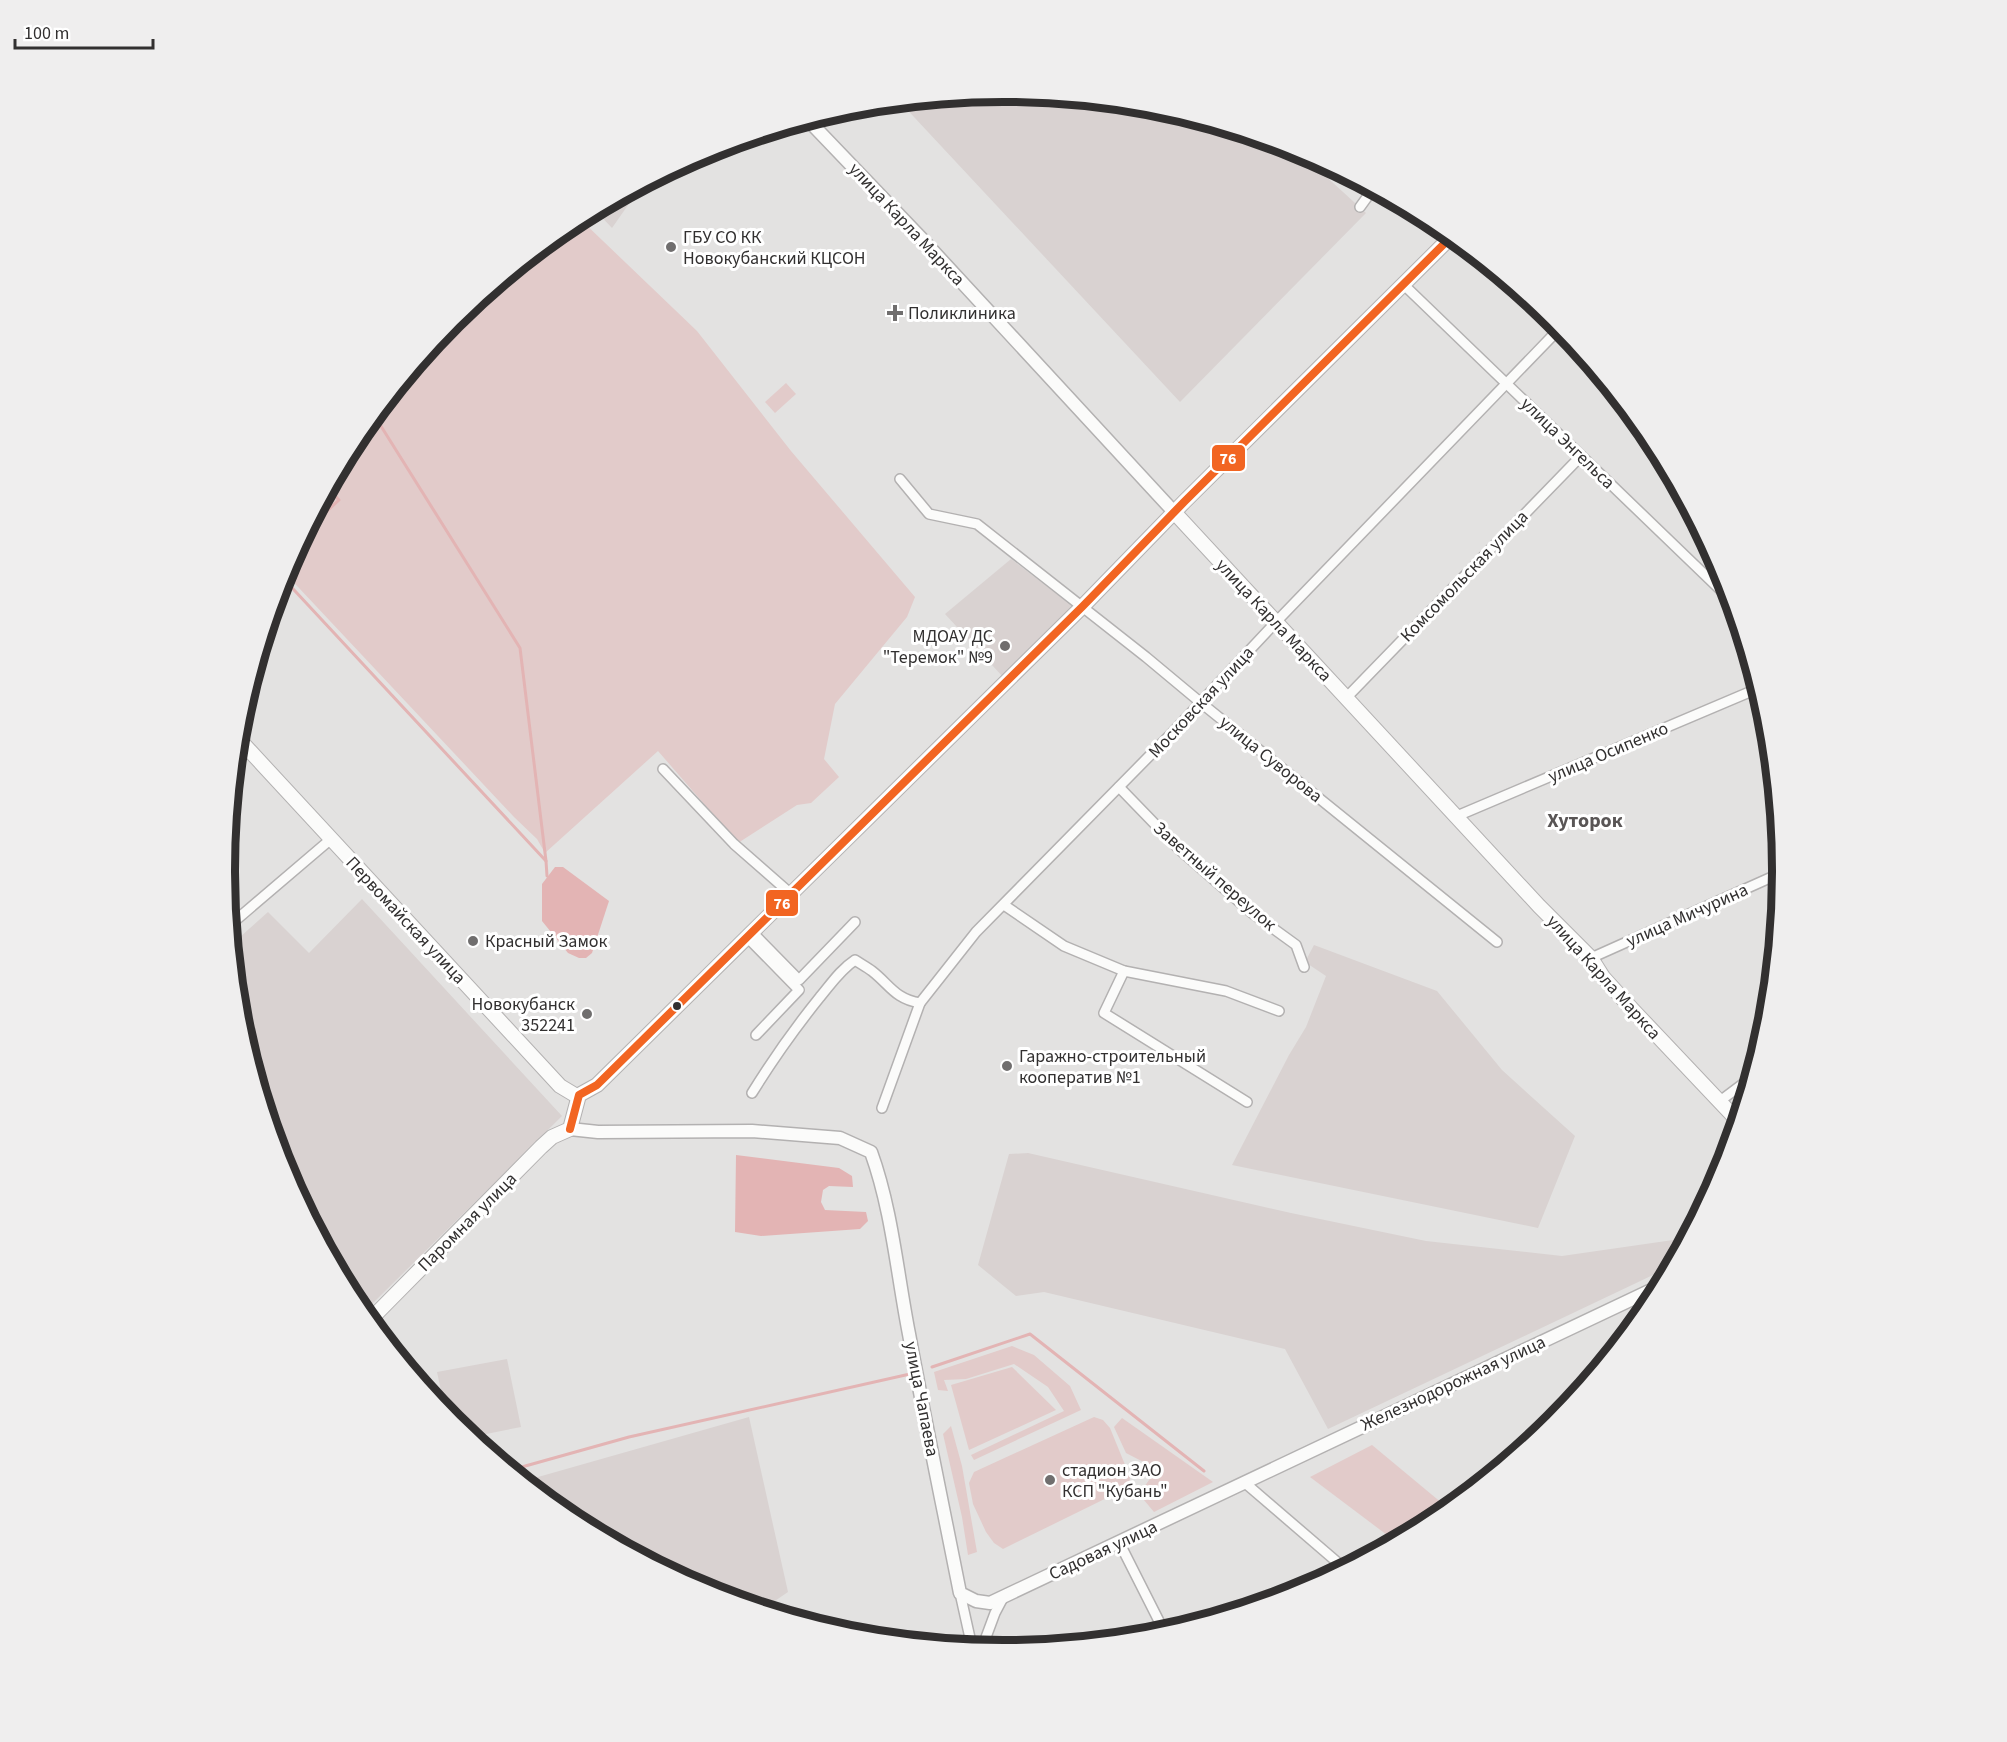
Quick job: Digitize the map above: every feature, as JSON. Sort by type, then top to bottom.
[{"type":"main road","points":[[570,1129],[579,1095],[597,1085],[1083,606],[1174,512],[1446,242]]},
{"type":"main road","name":"улица Карла Маркса","points":[[1174,512],[1539,906],[1591,958],[1603,977],[1733,1115]]},
{"type":"main road","name":"Первомайская улица","points":[[245,746],[560,1086],[574,1095],[579,1095]]},
{"type":"main road","name":"Паромная улица","points":[[376,1314],[541,1147],[552,1137],[570,1129]]},
{"type":"street","name":"улица Карла Маркса","points":[[814,126],[921,238],[1174,512]]},
{"type":"street","points":[[1360,207],[1369,195]]},
{"type":"street","name":"улица Энгельса","points":[[1404,285],[1718,588]]},
{"type":"street","name":"Московская улица","points":[[882,1108],[920,1002],[975,934],[1554,334]]},
{"type":"street","name":"Комсомольская улица","points":[[1347,697],[1581,456]]},
{"type":"street","name":"улица Суворова","points":[[900,479],[929,514],[977,524],[1083,606],[1497,942]]},
{"type":"street","name":"улица Осипенко","points":[[1457,816],[1751,691]]},
{"type":"street","points":[[663,769],[734,844],[791,894]]},
{"type":"street","name":"Заветный переулок","points":[[1119,787],[1180,850],[1252,913],[1296,945],[1304,967]]},
{"type":"street","points":[[236,921],[331,839]]},
{"type":"street","name":"улица Мичурина","points":[[1591,958],[1772,877]]},
{"type":"street","points":[[1004,905],[1064,946],[1124,971],[1226,991],[1279,1011]]},
{"type":"street","points":[[749,934],[799,980],[855,922]]},
{"type":"street","points":[[749,934],[799,990],[756,1035]]},
{"type":"street","points":[[753,1093],[775,1056],[808,1012],[843,968],[855,960],[907,1000],[920,1002]]},
{"type":"street","points":[[1124,971],[1104,1013],[1247,1102]]},
{"type":"street","points":[[1720,1101],[1742,1085]]},
{"type":"street","name":"улица Чапаева","points":[[570,1129],[598,1132],[752,1131],[840,1138],[871,1152],[888,1209],[909,1332],[970,1639]]},
{"type":"street","name":"Железнодорожная улица","points":[[1244,1482],[1647,1291]]},
{"type":"street","points":[[1244,1482],[1339,1563]]},
{"type":"street","name":"Садовая улица","points":[[960,1593],[976,1601],[990,1603],[1244,1482]]},
{"type":"street","points":[[1119,1542],[1160,1624]]},
{"type":"street","points":[[985,1639],[1004,1596]]},
{"type":"shaded area","points":[[1004,102],[1054,104],[1154,117],[1203,128],[1251,143],[1319,170],[1366,213],[1180,402],[906,109]]},
{"type":"shaded area","points":[[634,197],[612,228],[601,216]]},
{"type":"shaded area","points":[[587,225],[697,331],[791,451],[915,597],[907,617],[835,704],[824,759],[839,777],[811,803],[797,805],[738,843],[658,751],[545,853],[537,839],[292,580],[338,486],[393,403],[425,364],[496,293],[535,261]]},
{"type":"shaded area","points":[[786,383],[796,394],[775,413],[765,402]]},
{"type":"shaded area","name":"МДОАУ ДС \"Теремок\" №9","points":[[1011,559],[1074,607],[1003,677],[945,614]]},
{"type":"shaded area","points":[[555,867],[563,867],[609,901],[592,953],[586,958],[579,958],[568,953],[542,921],[542,884]]},
{"type":"shaded area","points":[[362,899],[562,1116],[372,1304],[364,1298],[314,1211],[275,1118],[249,1021],[238,939],[268,912],[309,953]]},
{"type":"shaded area","points":[[1314,945],[1437,991],[1502,1070],[1575,1136],[1538,1228],[1232,1165],[1306,1027],[1326,976],[1305,962]]},
{"type":"shaded area","points":[[1028,1153],[1291,1213],[1426,1241],[1562,1256],[1678,1239],[1659,1272],[1328,1429],[1285,1349],[1044,1292],[1016,1296],[978,1265],[1009,1154]]},
{"type":"shaded area","points":[[736,1155],[839,1168],[852,1176],[853,1187],[829,1186],[823,1190],[821,1202],[825,1210],[866,1212],[868,1221],[860,1229],[761,1236],[735,1232]]},
{"type":"shaded area","points":[[1012,1346],[1034,1355],[1070,1386],[1081,1410],[974,1460],[971,1455],[1064,1411],[1048,1387],[1014,1364],[966,1379],[944,1380],[948,1391],[938,1390],[934,1372]]},
{"type":"shaded area","points":[[507,1359],[521,1427],[481,1435],[442,1396],[437,1372]]},
{"type":"shaded area","points":[[1012,1367],[1056,1410],[969,1450],[951,1385]]},
{"type":"shaded area","points":[[749,1417],[788,1592],[771,1604],[663,1561],[576,1510],[532,1479]]},
{"type":"shaded area","name":"стадион ЗАО КСП \"Кубань\"","points":[[1094,1417],[1103,1420],[1110,1428],[1130,1477],[1129,1487],[1003,1549],[994,1543],[986,1532],[973,1504],[969,1483],[974,1472]]},
{"type":"shaded area","points":[[1122,1418],[1213,1482],[1154,1512],[1139,1494],[1157,1469],[1126,1453],[1114,1427]]},
{"type":"shaded area","points":[[951,1426],[962,1466],[977,1552],[968,1555],[962,1517],[943,1434]]},
{"type":"shaded area","points":[[1372,1445],[1441,1503],[1389,1536],[1310,1477]]},
{"type":"waterway","points":[[379,423],[520,648],[546,861]]},
{"type":"waterway","points":[[323,515],[339,500],[333,494]]},
{"type":"waterway","points":[[290,585],[546,861],[547,876]]},
{"type":"waterway","points":[[932,1367],[1030,1334],[1204,1471]]},
{"type":"waterway","points":[[519,1468],[629,1437],[910,1374]]},
{"type":"transit line","name":"76","points":[[570,1129],[579,1095],[597,1085],[1083,606],[1184,502],[1446,242]]},
{"type":"place","name":"ГБУ СО КК Новокубанский КЦСОН","points":[[671,247]]},
{"type":"place","name":"Поликлиника","points":[[895,313]]},
{"type":"place","name":"МДОАУ ДС \"Теремок\" №9","points":[[1005,646]]},
{"type":"place","name":"Красный Замок","points":[[473,941]]},
{"type":"place","name":"Новокубанск 352241","points":[[587,1014]]},
{"type":"place","name":"Гаражно-строительный кооператив №1","points":[[1007,1066]]},
{"type":"place","name":"стадион ЗАО КСП \"Кубань\"","points":[[1050,1480]]},
{"type":"district","name":"Хуторок","points":[[1585,820]]}]
